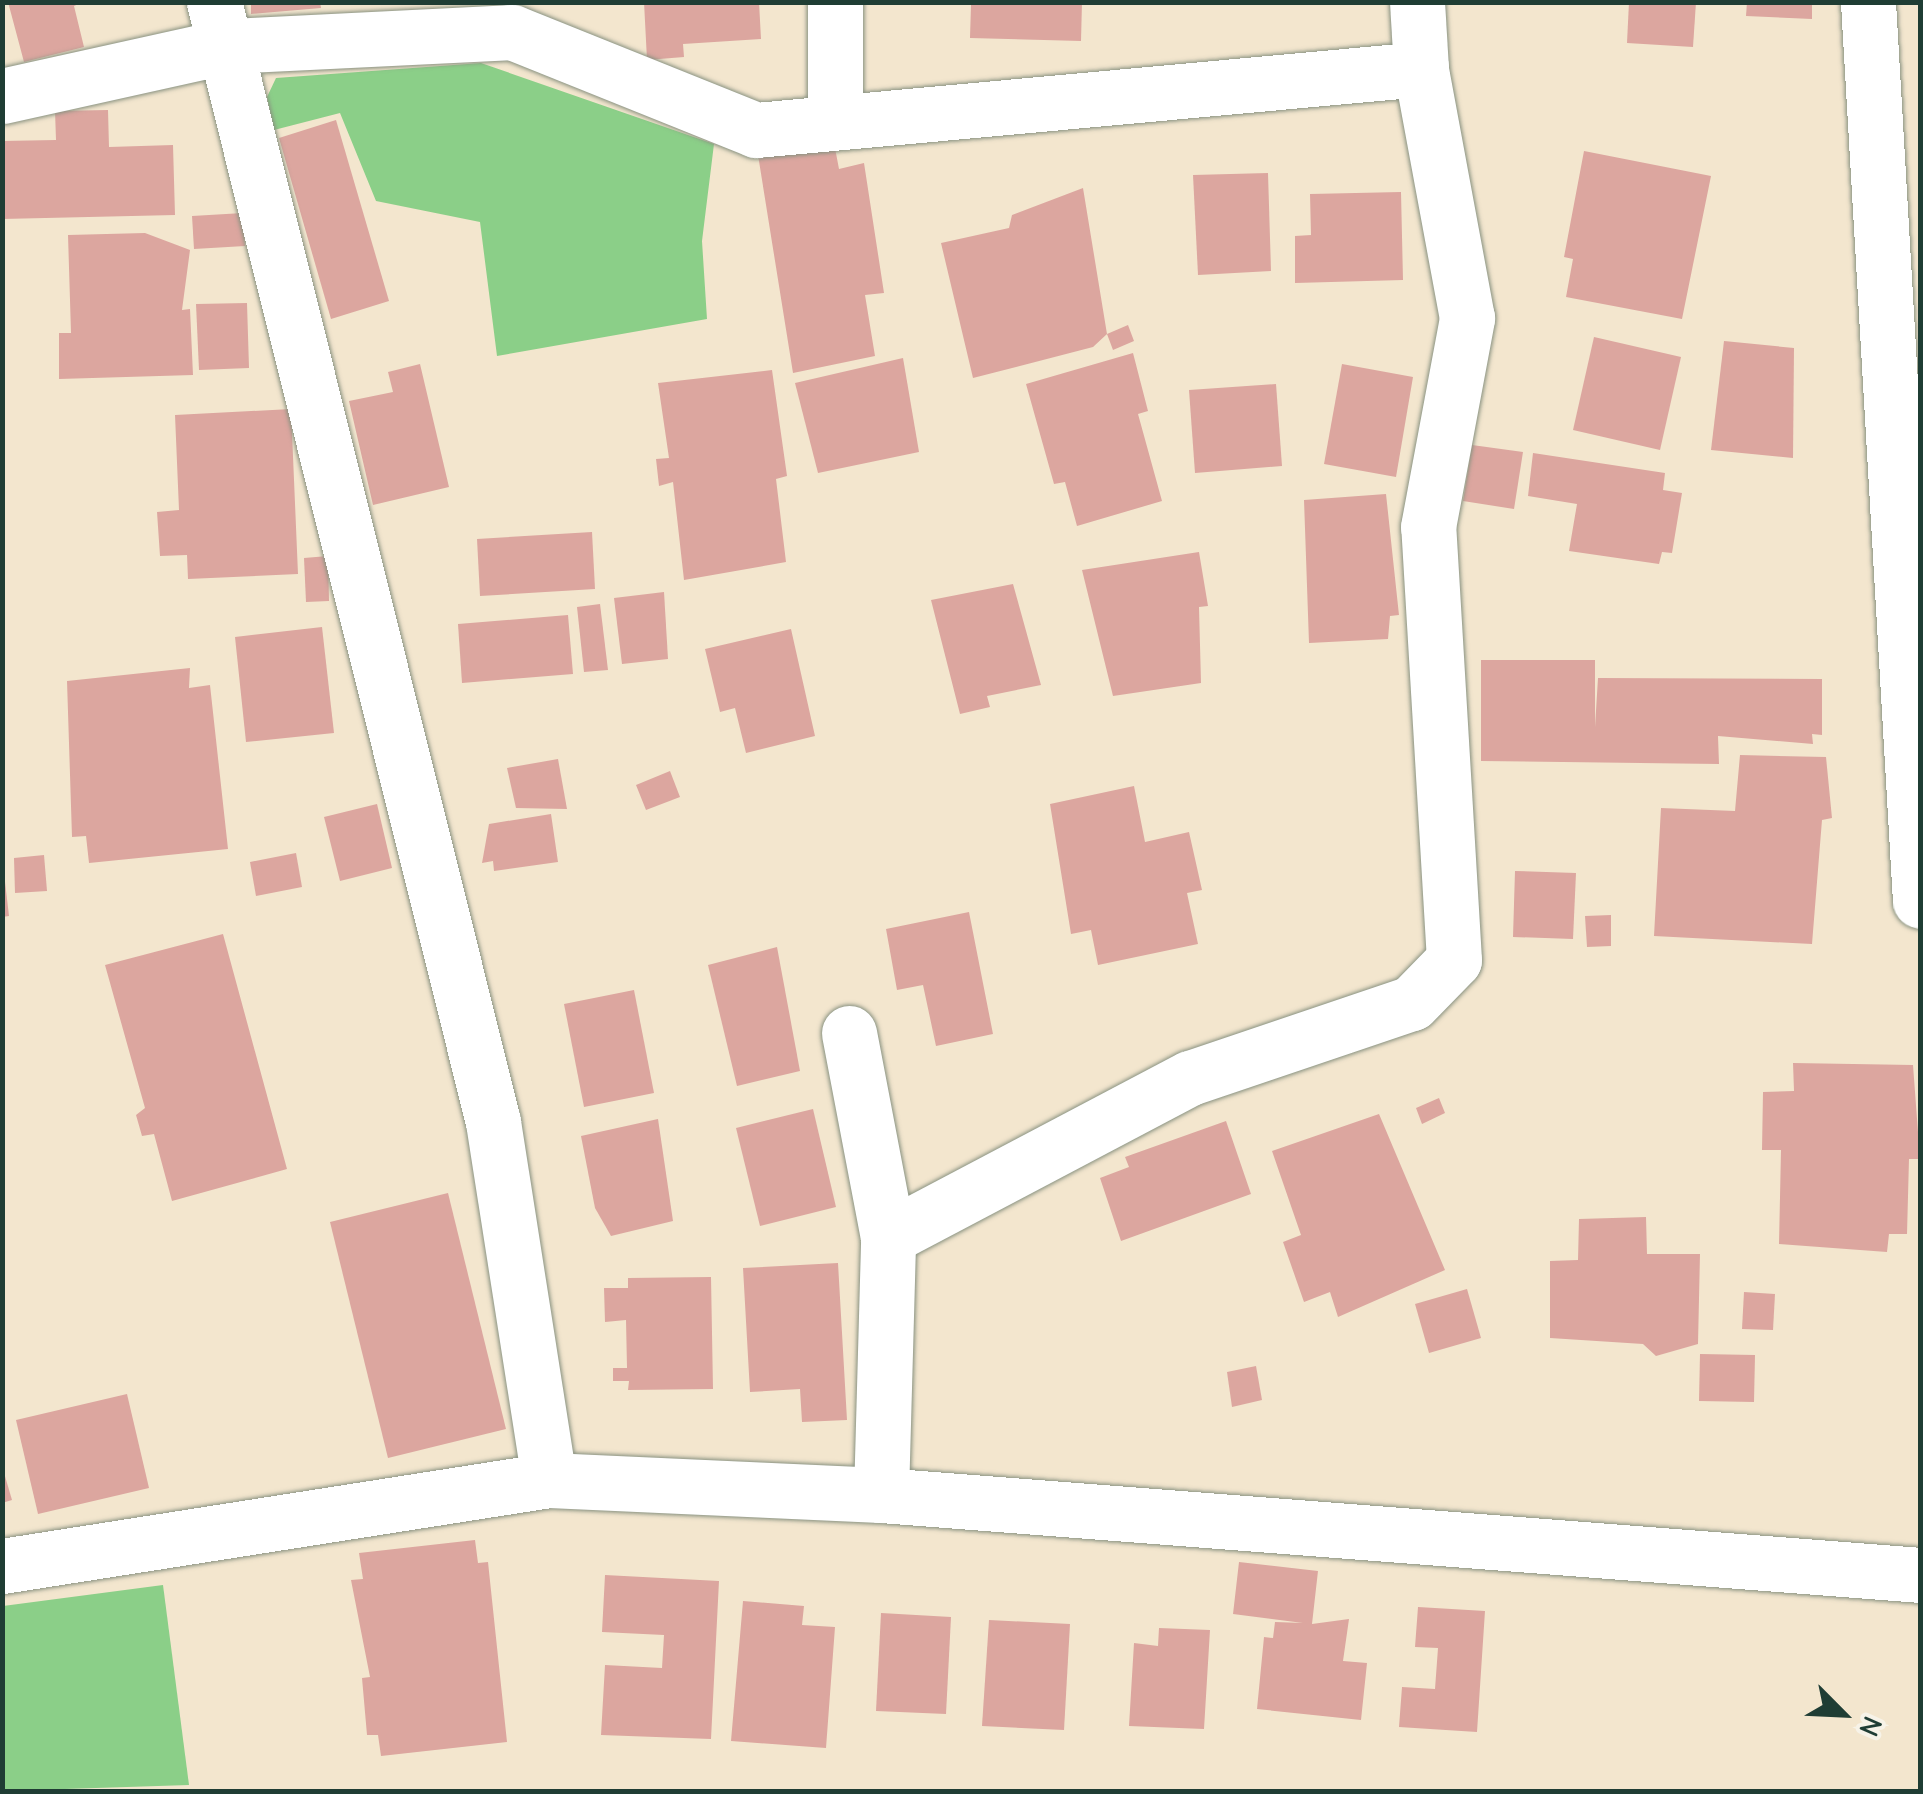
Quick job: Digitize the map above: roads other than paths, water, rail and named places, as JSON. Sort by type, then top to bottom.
[{"type":"street","points":[[835,2],[835,117]]},
{"type":"street","points":[[888,1237],[1190,1078],[1412,1003],[1454,960],[1428,526],[1468,318],[1421,69],[1417,2]]},
{"type":"street","points":[[1868,2],[1920,900]]},
{"type":"street","points":[[221,24],[493,1122],[548,1480]]},
{"type":"street","points":[[2,96],[221,24],[512,32],[756,130],[835,117],[1421,69]]},
{"type":"street","points":[[848,1033],[888,1237],[881,1495]]},
{"type":"street","points":[[2,1566],[548,1480],[881,1495],[1920,1575]]}]
